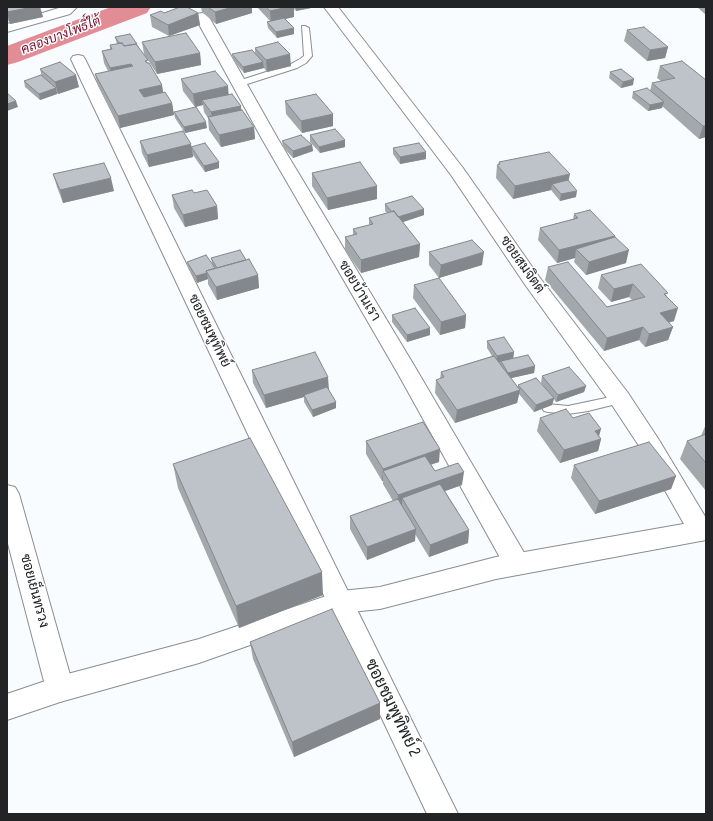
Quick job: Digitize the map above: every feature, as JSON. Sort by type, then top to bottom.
[{"type":"street","points":[[7,28],[65,11],[70,7]]},
{"type":"street","name":"ซอยสมจิตต์","points":[[331,7],[457,172],[533,282],[620,399],[704,531]]},
{"type":"street","name":"ซอยบ้านเรา","points":[[202,17],[238,84],[408,372],[517,564]]},
{"type":"street","name":"ซอยชมพูทิพย์","points":[[78,59],[341,602]]},
{"type":"street","name":"ซอยเย็นทรวง","points":[[7,494],[60,689]]},
{"type":"street","points":[[7,707],[60,689],[199,651],[341,602],[380,598],[496,568],[704,531]]},
{"type":"street","name":"ซอยชมพูทิพย์ 2","points":[[341,602],[443,814]]},
{"type":"lane","points":[[238,84],[294,66],[303,61],[308,56],[305,28]]},
{"type":"lane","points":[[548,408],[568,410],[588,407],[620,399]]},
{"type":"building","points":[[7,7],[33,7],[7,12]]},
{"type":"building","points":[[180,7],[187,7],[198,13],[168,25],[150,15],[161,11],[164,13]]},
{"type":"building","points":[[208,7],[233,7],[215,12]]},
{"type":"building","points":[[266,7],[288,7],[270,11]]},
{"type":"building","points":[[284,18],[294,28],[276,32],[267,22]]},
{"type":"building","points":[[644,27],[668,47],[650,50],[627,30]]},
{"type":"building","points":[[186,33],[200,53],[155,62],[142,42]]},
{"type":"building","points":[[130,34],[137,44],[124,46],[122,43],[119,43],[115,37]]},
{"type":"building","points":[[278,42],[290,54],[266,60],[255,48]]},
{"type":"building","points":[[122,43],[124,46],[136,44],[148,60],[145,61],[149,63],[162,85],[139,90],[144,97],[165,92],[172,103],[118,116],[95,74],[133,66],[131,64],[110,68],[102,51],[112,49],[110,45]]},
{"type":"building","points":[[252,50],[263,62],[243,67],[232,54]]},
{"type":"building","points":[[682,61],[706,80],[706,126],[703,126],[652,83],[675,78],[660,66]]},
{"type":"building","points":[[60,62],[76,75],[55,82],[40,69]]},
{"type":"building","points":[[621,69],[634,79],[623,82],[610,72]]},
{"type":"building","points":[[215,71],[228,86],[193,94],[181,79]]},
{"type":"building","points":[[41,75],[56,88],[39,94],[24,81]]},
{"type":"building","points":[[647,88],[664,102],[650,105],[633,92]]},
{"type":"building","points":[[7,93],[16,101],[7,104]]},
{"type":"building","points":[[232,94],[241,106],[211,112],[202,100]]},
{"type":"building","points":[[316,94],[333,114],[301,121],[285,101]]},
{"type":"building","points":[[196,107],[206,122],[184,127],[174,112]]},
{"type":"building","points":[[242,110],[254,127],[219,135],[208,117]]},
{"type":"building","points":[[335,129],[345,140],[319,147],[310,135]]},
{"type":"building","points":[[183,131],[191,144],[147,155],[140,141]]},
{"type":"building","points":[[301,135],[312,145],[293,151],[282,141]]},
{"type":"building","points":[[205,143],[219,162],[204,166],[191,147]]},
{"type":"building","points":[[419,143],[426,152],[400,157],[393,148]]},
{"type":"building","points":[[549,152],[570,174],[515,186],[497,165],[500,164],[499,162]]},
{"type":"building","points":[[360,162],[377,186],[327,198],[312,173]]},
{"type":"building","points":[[104,163],[111,178],[60,190],[53,174]]},
{"type":"building","points":[[568,180],[577,191],[561,194],[552,184]]},
{"type":"building","points":[[192,190],[194,193],[207,190],[217,206],[183,215],[172,195]]},
{"type":"building","points":[[412,196],[424,209],[398,217],[394,211],[392,212],[385,204]]},
{"type":"building","points":[[590,210],[615,236],[559,250],[540,228],[578,218],[574,214]]},
{"type":"building","points":[[394,211],[420,244],[361,260],[345,237],[357,234],[353,229],[373,224],[369,218]]},
{"type":"building","points":[[615,237],[629,250],[589,262],[576,249]]},
{"type":"building","points":[[472,240],[484,252],[441,265],[429,252]]},
{"type":"building","points":[[240,250],[246,260],[217,268],[211,258]]},
{"type":"building","points":[[206,255],[215,268],[206,271],[207,273],[196,276],[187,262]]},
{"type":"building","points":[[249,259],[258,275],[216,287],[206,271]]},
{"type":"building","points":[[568,262],[607,307],[645,297],[633,284],[614,289],[601,275],[641,264],[668,293],[664,294],[678,308],[660,313],[673,327],[649,334],[643,327],[607,338],[548,267]]},
{"type":"building","points":[[439,278],[466,315],[441,322],[414,285]]},
{"type":"building","points":[[415,308],[430,328],[407,335],[392,315]]},
{"type":"building","points":[[504,337],[514,352],[497,356],[487,341]]},
{"type":"building","points":[[315,352],[328,377],[264,395],[252,370]]},
{"type":"building","points":[[528,355],[535,366],[508,373],[501,361]]},
{"type":"building","points":[[494,356],[520,390],[457,410],[436,380],[444,377],[441,372]]},
{"type":"building","points":[[569,367],[586,386],[558,395],[542,376]]},
{"type":"building","points":[[536,378],[554,398],[536,405],[518,385]]},
{"type":"building","points":[[327,387],[336,402],[312,410],[304,395]]},
{"type":"building","points":[[566,409],[573,418],[589,413],[601,429],[595,431],[601,439],[564,450],[540,418]]},
{"type":"building","points":[[423,422],[440,449],[383,469],[366,441]]},
{"type":"building","points":[[706,434],[706,463],[687,441]]},
{"type":"building","points":[[250,438],[322,572],[236,606],[173,464]]},
{"type":"building","points":[[649,442],[676,476],[599,501],[574,465]]},
{"type":"building","points":[[425,456],[435,471],[458,463],[464,472],[398,495],[383,471]]},
{"type":"building","points":[[440,484],[469,530],[430,545],[402,498]]},
{"type":"building","points":[[398,499],[416,529],[367,547],[350,516]]},
{"type":"building","points":[[332,609],[380,703],[292,742],[250,642]]},
{"type":"waterway","name":"คลองบางโพธิ์ใต้","points":[[7,56],[137,7]]}]
